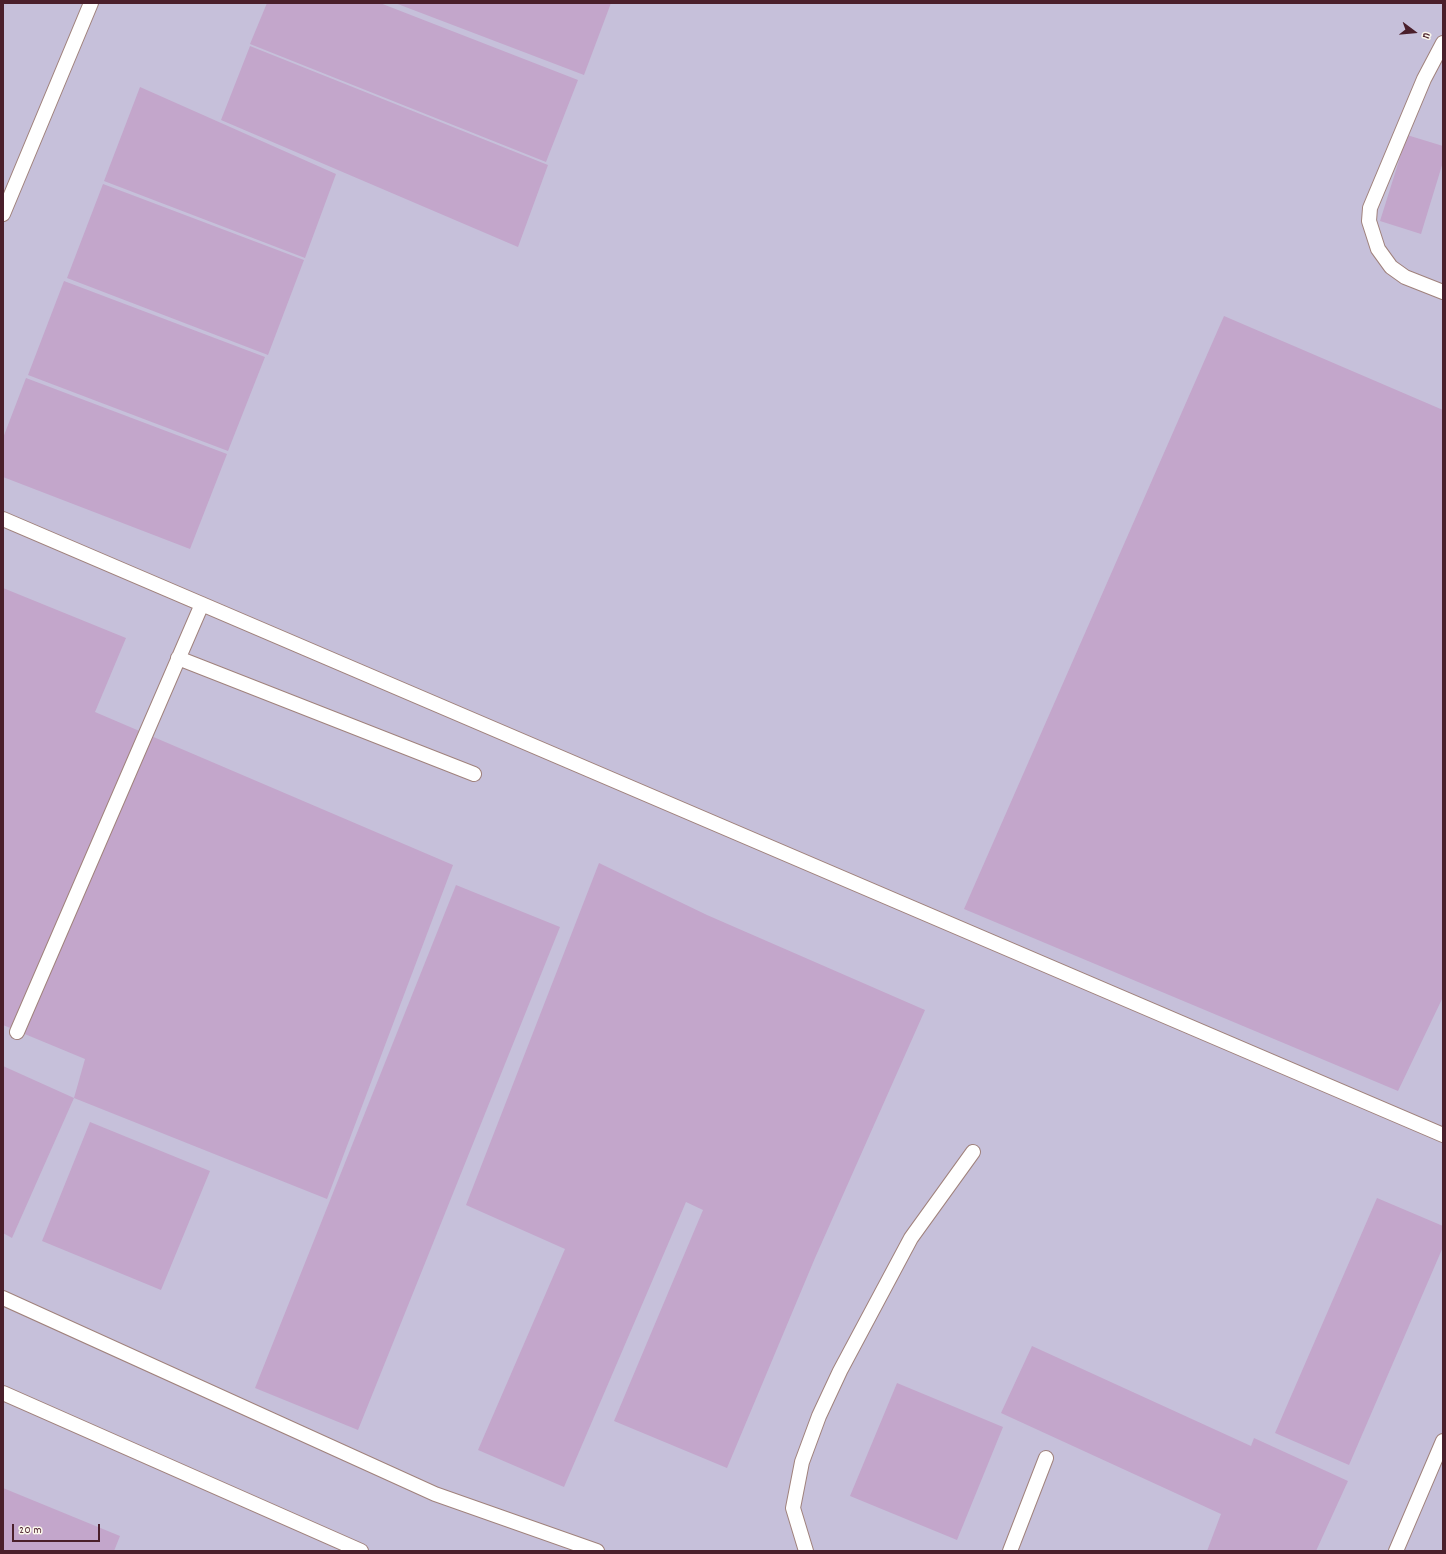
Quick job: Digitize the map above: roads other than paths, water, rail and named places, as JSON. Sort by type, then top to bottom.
[{"type":"lane","points":[[3,214],[92,3]]},
{"type":"lane","points":[[1443,43],[1424,79],[1370,208],[1369,221],[1378,249],[1392,267],[1405,277],[1443,292]]},
{"type":"lane","points":[[3,519],[1443,1135]]},
{"type":"lane","points":[[17,1032],[202,604]]},
{"type":"lane","points":[[178,658],[474,774]]},
{"type":"lane","points":[[806,1551],[793,1508],[802,1462],[819,1416],[840,1371],[911,1238],[973,1152]]},
{"type":"lane","points":[[3,1298],[435,1494],[597,1551]]},
{"type":"lane","points":[[3,1393],[360,1551]]},
{"type":"lane","points":[[1396,1551],[1443,1441]]},
{"type":"lane","points":[[1010,1551],[1046,1458]]}]
